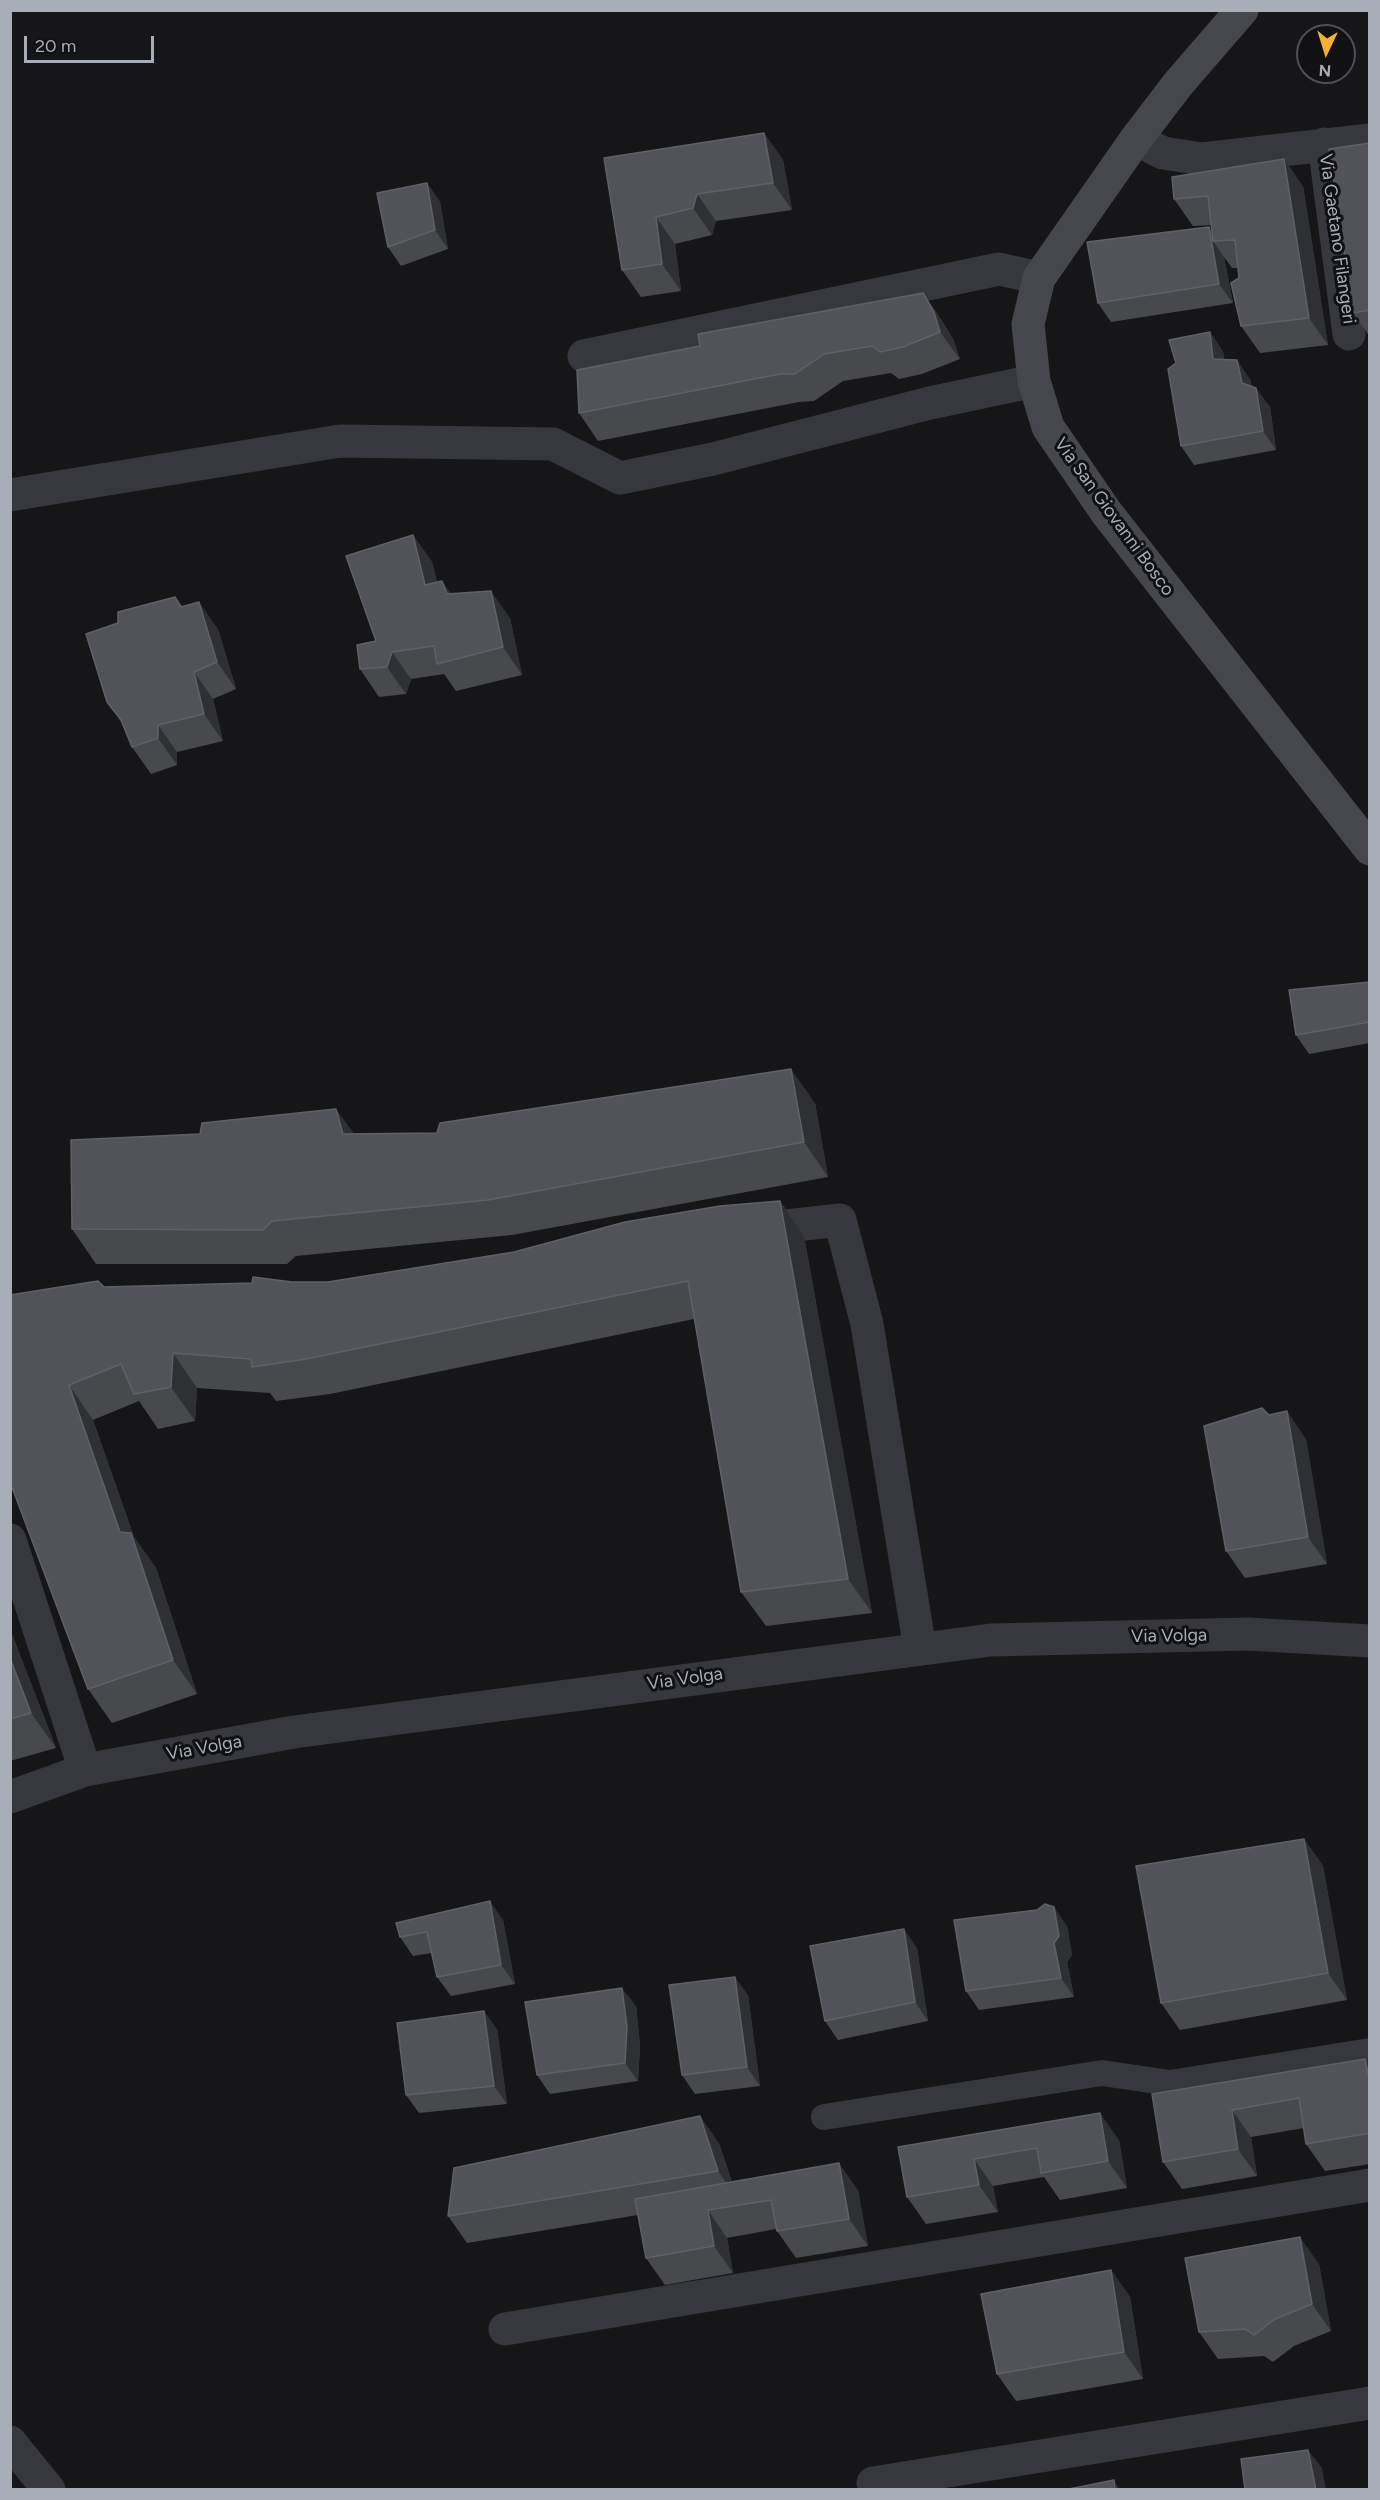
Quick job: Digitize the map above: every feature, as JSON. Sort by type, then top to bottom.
[{"type":"main road","name":"Via San Giovanni Bosco","points":[[1242,10],[1178,84],[1136,139],[1039,278],[1028,324],[1034,381],[1048,427],[1106,513],[1370,849]]},
{"type":"street","points":[[1136,139],[1163,153],[1202,159],[1370,140]]},
{"type":"street","name":"Via Gaetano Filangeri","points":[[1324,144],[1349,334]]},
{"type":"street","points":[[584,356],[999,269],[1039,278]]},
{"type":"street","points":[[10,495],[340,441],[553,444],[620,478],[713,459],[930,403],[1034,381]]},
{"type":"street","points":[[727,1235],[762,1228],[840,1220],[867,1324],[921,1649]]},
{"type":"street","points":[[10,1540],[85,1770]]},
{"type":"street","name":"Via Volga","points":[[10,1797],[85,1770],[294,1731],[991,1640],[1248,1634],[1370,1641]]},
{"type":"street","points":[[506,2329],[1370,2185]]},
{"type":"street","points":[[873,2483],[1370,2403]]},
{"type":"street","points":[[10,2442],[49,2490]]},
{"type":"lane","points":[[824,2117],[1102,2073],[1170,2083],[1370,2051]]},
{"type":"building","points":[[764,133],[773,183],[697,194],[693,208],[656,217],[662,264],[622,270],[604,158]]},
{"type":"building","points":[[1370,143],[1370,310],[1353,313],[1329,149]]},
{"type":"building","points":[[1284,159],[1309,318],[1241,326],[1231,283],[1239,278],[1235,240],[1213,241],[1208,196],[1174,199],[1172,177]]},
{"type":"building","points":[[427,183],[435,230],[388,247],[377,193]]},
{"type":"building","points":[[1209,227],[1219,284],[1098,303],[1087,242]]},
{"type":"building","points":[[923,293],[934,312],[940,332],[903,347],[880,352],[872,346],[824,354],[795,374],[780,374],[579,413],[577,370],[700,346],[698,334]]},
{"type":"building","points":[[1210,332],[1213,359],[1237,360],[1242,383],[1256,388],[1263,431],[1181,446],[1168,369],[1176,363],[1169,340]]},
{"type":"building","points":[[413,535],[425,585],[442,581],[447,594],[491,591],[503,647],[437,664],[434,646],[392,652],[387,667],[360,669],[357,645],[376,641],[346,556]]},
{"type":"building","points":[[175,597],[181,607],[199,602],[217,662],[194,672],[204,714],[158,725],[158,738],[132,747],[121,720],[107,702],[86,634],[118,623],[118,612]]},
{"type":"building","points":[[1370,982],[1370,1022],[1296,1035],[1289,990]]},
{"type":"building","points":[[791,1069],[804,1142],[488,1200],[272,1221],[263,1230],[72,1229],[71,1140],[200,1134],[202,1123],[336,1109],[343,1134],[437,1133],[440,1123]]},
{"type":"building","points":[[780,1201],[848,1579],[741,1592],[688,1281],[306,1359],[252,1367],[251,1359],[173,1353],[171,1387],[134,1394],[121,1364],[69,1385],[120,1532],[131,1533],[173,1660],[88,1689],[10,1482],[10,1295],[98,1281],[104,1287],[252,1283],[253,1277],[292,1282],[328,1282],[514,1252],[625,1222],[720,1206]]},
{"type":"building","points":[[1262,1408],[1269,1415],[1287,1411],[1308,1537],[1226,1551],[1204,1426]]},
{"type":"building","points":[[10,1658],[31,1713],[10,1719]]},
{"type":"building","points":[[1304,1839],[1328,1973],[1161,2003],[1136,1866]]},
{"type":"building","points":[[490,1901],[501,1965],[437,1977],[427,1932],[400,1937],[396,1923]]},
{"type":"building","points":[[1045,1904],[1054,1907],[1059,1936],[1054,1943],[1061,1978],[966,1991],[954,1920],[1037,1910]]},
{"type":"building","points":[[904,1929],[915,2002],[825,2021],[810,1946]]},
{"type":"building","points":[[735,1977],[747,2067],[682,2075],[669,1985]]},
{"type":"building","points":[[622,1988],[627,2027],[625,2063],[537,2075],[525,2002]]},
{"type":"building","points":[[484,2011],[494,2086],[406,2095],[397,2023]]},
{"type":"building","points":[[1365,2059],[1370,2083],[1370,2133],[1306,2144],[1299,2098],[1232,2110],[1238,2149],[1163,2162],[1152,2094]]},
{"type":"building","points":[[1100,2113],[1108,2161],[1041,2173],[1037,2148],[974,2159],[979,2185],[907,2197],[898,2147]]},
{"type":"building","points":[[700,2116],[718,2171],[448,2216],[454,2168]]},
{"type":"building","points":[[839,2163],[849,2219],[777,2231],[771,2200],[708,2210],[714,2246],[646,2258],[635,2199]]},
{"type":"building","points":[[1300,2237],[1312,2304],[1275,2319],[1254,2335],[1245,2329],[1199,2332],[1185,2258]]},
{"type":"building","points":[[1111,2270],[1124,2352],[997,2374],[981,2294]]},
{"type":"building","points":[[1308,2450],[1316,2490],[1245,2490],[1241,2459]]},
{"type":"building","points":[[1114,2480],[1115,2490],[1064,2490]]}]
